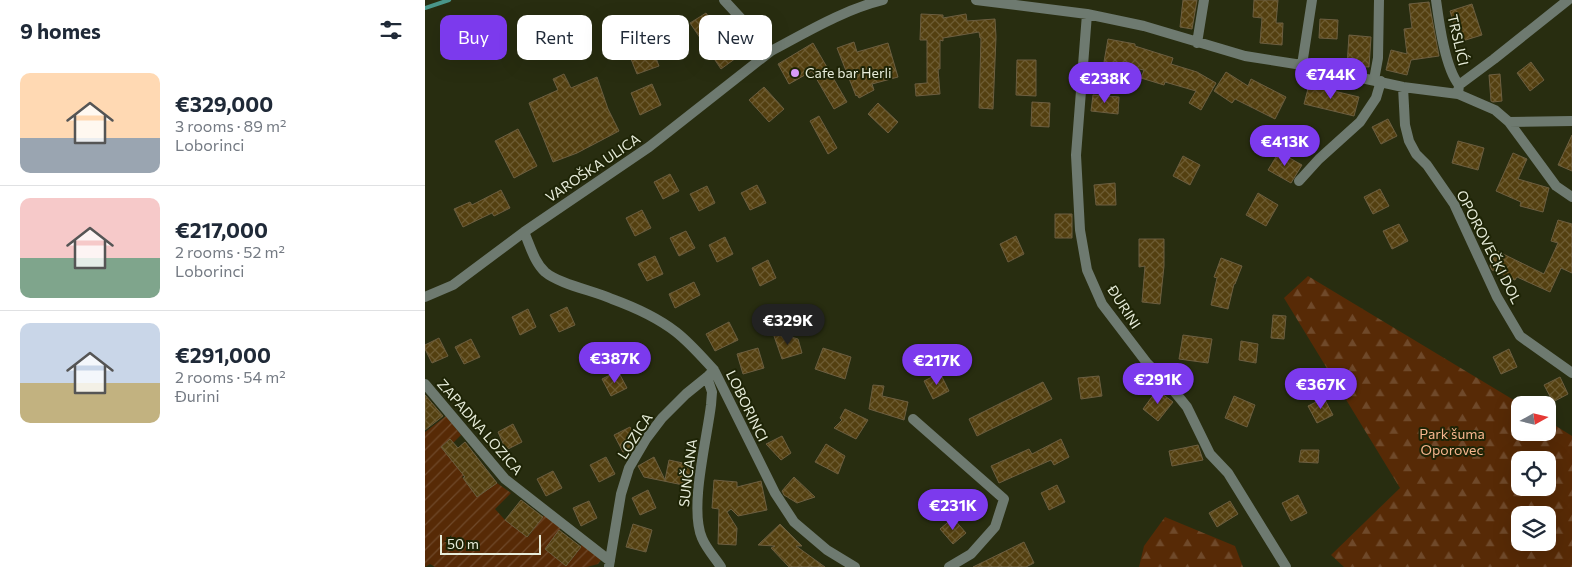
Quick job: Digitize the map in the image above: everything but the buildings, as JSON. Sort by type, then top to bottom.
[{"type":"street","points":[[725,0],[738,15]]},
{"type":"street","name":"VAROŠKA ULICA","points":[[772,50],[827,21],[866,4],[883,0]]},
{"type":"street","points":[[976,0],[1087,14],[1144,26],[1245,56],[1302,65],[1378,80],[1403,87],[1459,89],[1495,110],[1509,122],[1556,186],[1572,197]]},
{"type":"street","points":[[1197,43],[1204,0]]},
{"type":"street","points":[[1302,65],[1312,0]]},
{"type":"street","points":[[1299,181],[1319,159],[1360,122],[1377,98],[1379,0]]},
{"type":"street","name":"TRSLIĆI","points":[[1436,0],[1439,25],[1453,77],[1459,89]]},
{"type":"street","points":[[1459,89],[1568,0]]},
{"type":"street","name":"ĐURINI","points":[[1087,14],[1076,156],[1080,230],[1087,270],[1102,304],[1147,363],[1169,384],[1187,407],[1210,454],[1228,473],[1286,567]]},
{"type":"street","name":"VAROŠKA ULICA","points":[[425,297],[453,285],[524,232],[649,147],[760,60]]},
{"type":"street","name":"OPOROVEČKI DOL","points":[[1403,87],[1405,125],[1409,141],[1416,154],[1427,165],[1454,204],[1497,296],[1521,336],[1572,373]]},
{"type":"street","points":[[1509,122],[1572,121]]},
{"type":"street","name":"LOBORINCI","points":[[524,232],[539,265],[546,273],[559,280],[613,299],[653,318],[676,332],[711,373],[775,494],[793,522],[827,550],[855,567]]},
{"type":"street","name":"LOZICA","points":[[609,564],[621,494],[629,468],[646,439],[662,418],[711,373]]},
{"type":"street","name":"SUNČANA","points":[[711,373],[711,405],[697,501],[697,520],[702,538],[721,567]]},
{"type":"street","name":"ZAPADNA LOZICA","points":[[425,384],[505,479],[609,564]]},
{"type":"street","points":[[913,419],[1004,499],[995,527],[971,554],[949,567]]},
{"type":"green space","name":"Park šuma Oporovec","points":[[1308,276],[1511,398],[1511,441],[1556,441],[1556,426],[1572,436],[1572,567],[1344,567],[1331,555],[1400,488],[1284,298]]},
{"type":"green space","points":[[446,416],[461,435],[453,443],[450,439],[441,447],[464,475],[462,477],[477,497],[497,483],[511,493],[495,509],[505,520],[528,537],[544,515],[561,528],[545,549],[566,565],[582,544],[601,560],[598,564],[587,567],[435,567],[430,564],[425,567],[425,432]]},
{"type":"green space","points":[[1165,517],[1235,546],[1243,567],[1139,567],[1144,546]]},
{"type":"waterway","points":[[425,8],[449,0]]},
{"type":"place","name":"Cafe bar Herli","points":[[795,73]]}]
